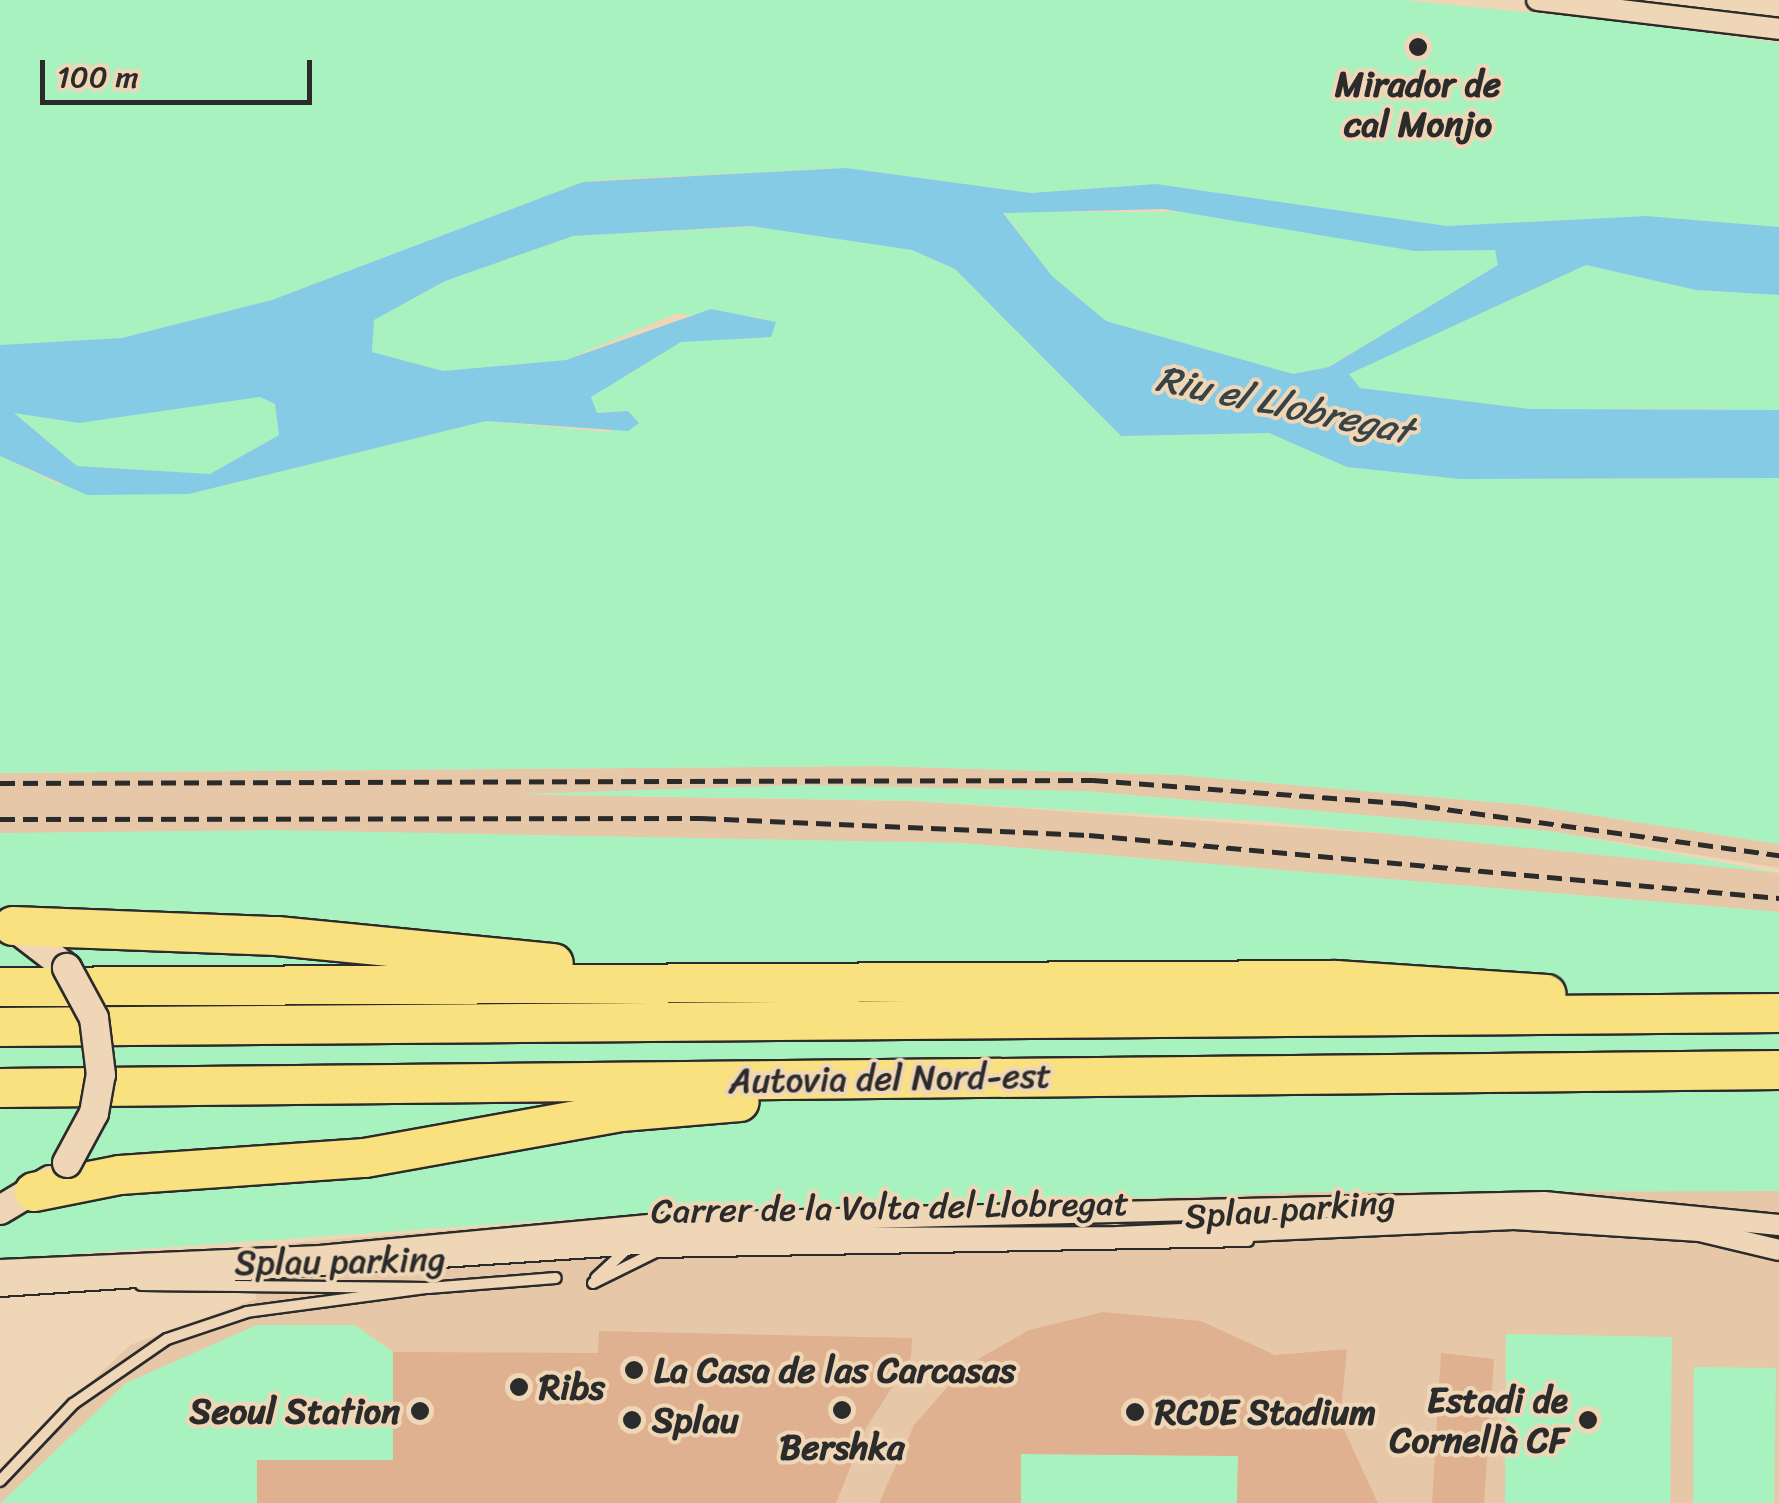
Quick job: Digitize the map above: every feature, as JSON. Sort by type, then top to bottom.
[{"type":"highway","points":[[7,924],[366,943],[740,983]]},
{"type":"highway","points":[[0,987],[1336,980],[1722,1012]]},
{"type":"highway","name":"Autovia del Nord-est","points":[[0,1026],[1779,1013]]},
{"type":"highway","name":"Autovia del Nord-est","points":[[0,1088],[1779,1070]]},
{"type":"highway","points":[[34,1192],[120,1175],[365,1158],[621,1112],[1160,1075]]},
{"type":"main road","points":[[0,1210],[34,1192],[66,1163],[87,1130],[102,1075],[94,1018],[67,968],[7,924]]},
{"type":"street","points":[[1537,0],[1779,29]]},
{"type":"street","name":"Carrer de la Volta del Llobregat","points":[[0,1270],[320,1256],[656,1224],[945,1216],[1544,1202],[1779,1225]]},
{"type":"street","name":"Carrer de la Volta del Llobregat","points":[[0,1286],[125,1283],[634,1243],[1083,1238],[1458,1221],[1628,1223],[1779,1250]]},
{"type":"lane","name":"Splau parking","points":[[634,1243],[593,1283],[656,1252],[1111,1249],[1458,1221]]},
{"type":"lane","name":"Splau parking","points":[[125,1283],[428,1288],[556,1278]]},
{"type":"lane","points":[[0,1481],[74,1404],[166,1338],[267,1308],[428,1288]]},
{"type":"shaded area","points":[[878,766],[1178,775],[1527,805],[1779,844],[1779,868],[1550,831],[1084,791],[545,795],[913,801],[1507,842],[1779,873],[1779,912],[962,843],[0,833],[0,773]]},
{"type":"shaded area","points":[[1779,1191],[1779,1503],[0,1503],[0,1468],[130,1345],[256,1299],[253,1246],[658,1213],[1326,1192]]},
{"type":"green space","points":[[0,0],[1401,0],[1627,22],[1779,43],[1779,227],[1646,216],[1447,226],[1156,184],[1031,193],[846,168],[615,179],[583,182],[272,300],[122,338],[21,351],[0,345]]},
{"type":"green space","points":[[1003,212],[1196,212],[1414,251],[1495,250],[1498,265],[1328,367],[1293,374],[1106,321],[1052,276]]},
{"type":"green space","points":[[766,226],[912,250],[955,269],[1121,436],[1269,433],[1347,467],[1460,479],[1779,478],[1779,844],[1527,805],[1178,775],[878,766],[0,773],[0,456],[58,484],[189,494],[486,421],[610,432],[628,411],[596,413],[590,397],[681,342],[716,334],[756,339],[761,317],[675,314],[566,360],[443,371],[372,352],[374,320],[445,281],[573,236]]},
{"type":"green space","points":[[1586,265],[1696,290],[1779,295],[1779,410],[1531,409],[1360,388],[1348,374]]},
{"type":"green space","points":[[260,397],[275,404],[279,435],[210,474],[77,466],[13,412],[62,421]]},
{"type":"green space","points":[[808,785],[1084,791],[1550,831],[1779,873],[1260,821],[913,801],[515,794]]},
{"type":"green space","points":[[270,830],[962,843],[1779,912],[1779,1191],[1326,1192],[658,1213],[0,1259],[0,833]]},
{"type":"green space","points":[[257,1325],[355,1325],[393,1352],[393,1460],[257,1460],[257,1503],[1,1503],[126,1383]]},
{"type":"green space","name":"Estadi de Cornellà CF","points":[[1506,1334],[1672,1337],[1670,1503],[1505,1503]]},
{"type":"green space","points":[[1694,1367],[1776,1368],[1774,1503],[1693,1503]]},
{"type":"green space","points":[[1021,1454],[1238,1456],[1237,1503],[1021,1503]]},
{"type":"water","name":"Riu el Llobregat","points":[[846,168],[1031,193],[1156,184],[1447,226],[1646,216],[1779,227],[1779,295],[1696,290],[1586,265],[1349,374],[1360,388],[1531,409],[1779,410],[1779,478],[1460,479],[1347,467],[1269,433],[1121,436],[955,269],[912,250],[751,226],[573,236],[445,281],[374,320],[372,352],[443,371],[566,360],[711,309],[776,322],[771,337],[681,342],[591,397],[597,413],[628,411],[639,423],[628,431],[486,421],[189,494],[87,495],[0,456],[0,345],[122,338],[272,300],[583,182]],"holes":[[[1164,209],[1414,251],[1495,250],[1498,265],[1329,367],[1293,374],[1106,321],[1052,276],[1003,213]],[[260,397],[275,404],[279,435],[210,474],[77,466],[14,413],[79,423]]]},
{"type":"building","name":"RCDE Stadium","points":[[1103,1312],[1201,1321],[1275,1355],[1347,1349],[1340,1421],[1378,1503],[1237,1503],[1238,1456],[1021,1454],[1021,1503],[879,1503],[914,1425],[966,1366],[1029,1330]]},
{"type":"building","name":"Splau","points":[[599,1331],[912,1338],[911,1358],[866,1428],[836,1503],[257,1503],[257,1460],[393,1460],[393,1352],[598,1353]]},
{"type":"building","points":[[1441,1353],[1494,1359],[1484,1503],[1432,1503]]},
{"type":"railway","points":[[0,783],[1093,780],[1402,803],[1779,855]]},
{"type":"railway","points":[[0,819],[701,818],[1089,835],[1779,898]]},
{"type":"place","name":"Mirador de cal Monjo","points":[[1418,47]]},
{"type":"place","name":"La Casa de las Carcasas","points":[[634,1370]]},
{"type":"place","name":"Ribs","points":[[519,1387]]},
{"type":"place","name":"Bershka","points":[[842,1410]]},
{"type":"place","name":"Seoul Station","points":[[420,1411]]},
{"type":"place","name":"RCDE Stadium","points":[[1135,1412]]},
{"type":"place","name":"Splau","points":[[632,1420]]},
{"type":"place","name":"Estadi de Cornellà CF","points":[[1588,1420]]}]
